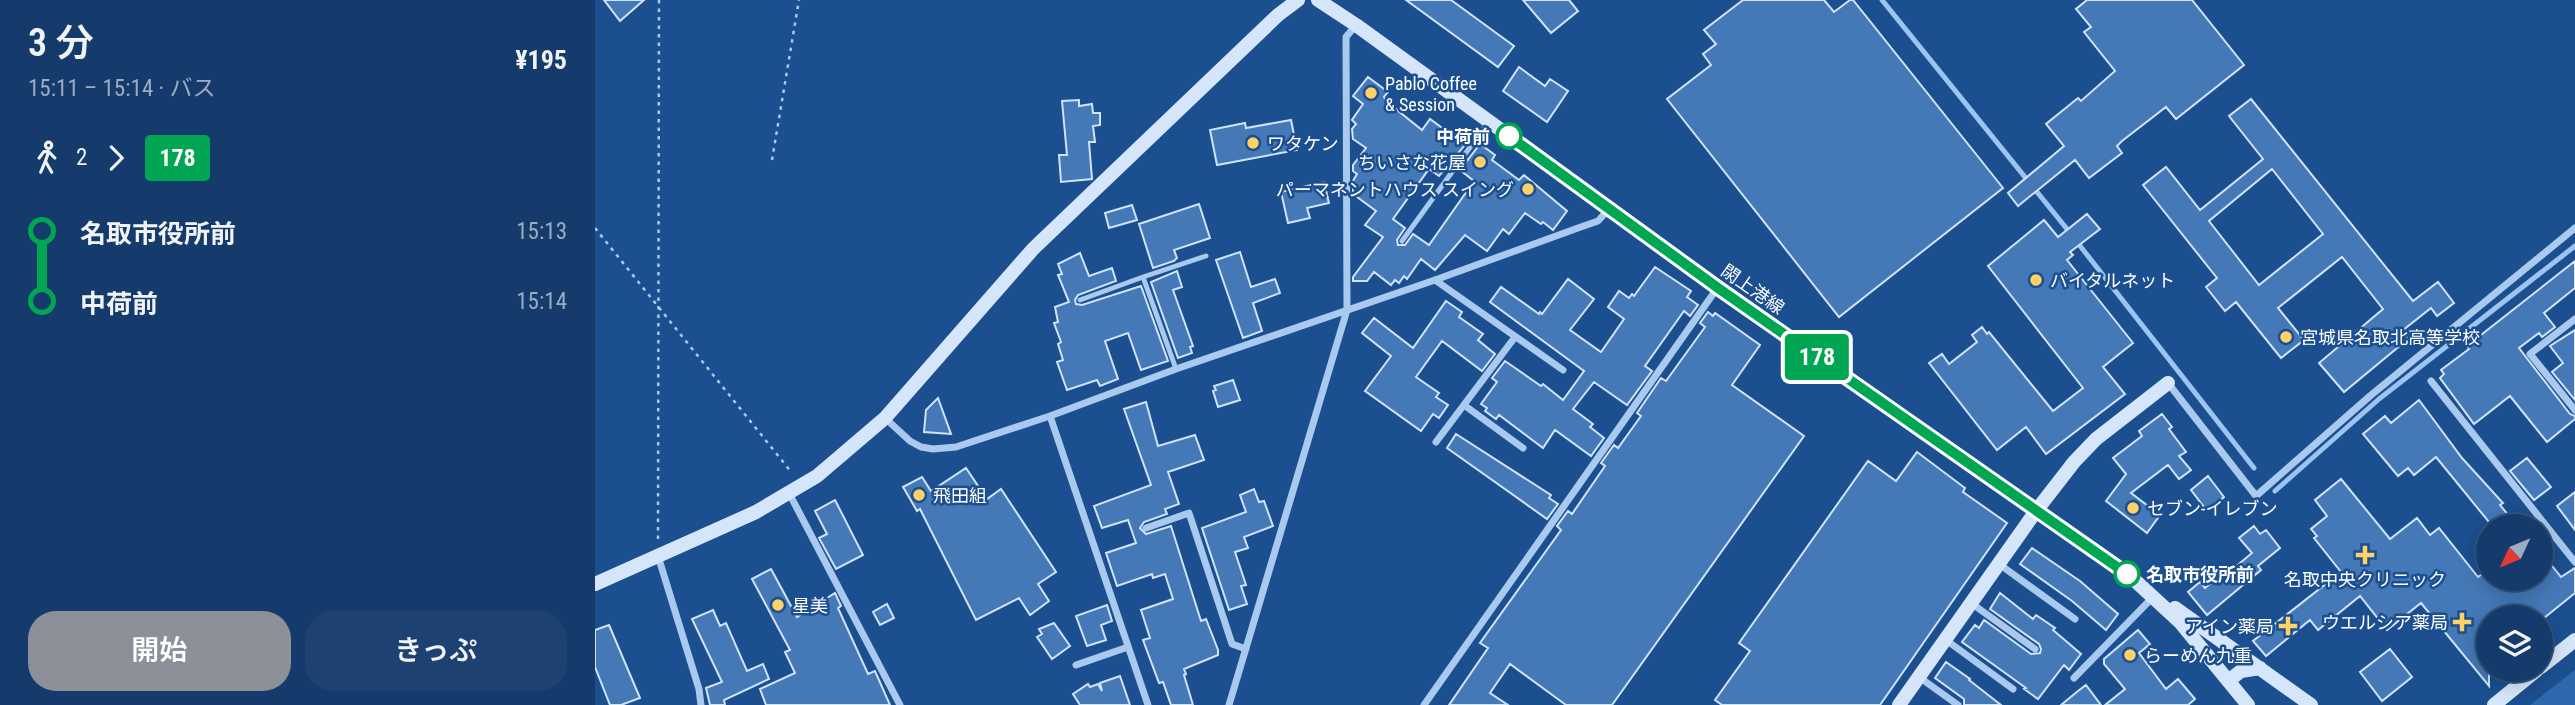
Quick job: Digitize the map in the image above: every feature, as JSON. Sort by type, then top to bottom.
[{"type":"street","points":[[595,583],[757,512],[817,476],[885,418],[1033,249],[1278,15],[1298,0]]},
{"type":"street","name":"閖上港線","points":[[1318,0],[1718,288],[2129,575],[2180,622],[2248,705]]},
{"type":"street","points":[[1229,705],[1347,310],[1346,37],[1356,25]]},
{"type":"street","points":[[885,418],[910,441],[933,449],[956,447],[1435,280],[1598,220],[1609,209]]},
{"type":"street","points":[[1899,705],[2036,511],[2074,462],[2097,439],[2168,383],[2256,496],[2370,396],[2575,228]]},
{"type":"street","points":[[1435,280],[1563,370]]},
{"type":"street","points":[[1424,705],[1718,288]]},
{"type":"street","points":[[2575,319],[2530,354],[2575,410]]},
{"type":"street","points":[[1436,442],[1515,337]]},
{"type":"street","points":[[2431,381],[2575,562]]},
{"type":"street","points":[[1464,405],[1523,448]]},
{"type":"street","points":[[1049,416],[1148,705]]},
{"type":"street","points":[[795,489],[900,705]]},
{"type":"street","points":[[1146,527],[1189,513],[1232,644],[1246,649]]},
{"type":"street","points":[[658,556],[696,678],[701,705]]},
{"type":"street","points":[[1999,564],[2075,619]]},
{"type":"street","points":[[2129,575],[2311,705]]},
{"type":"street","points":[[2074,678],[2153,597]]},
{"type":"street","points":[[1971,603],[2035,649]]},
{"type":"street","points":[[1945,640],[2013,689]]},
{"type":"street","points":[[2553,658],[2575,640]]},
{"type":"street","points":[[1076,665],[1128,647]]},
{"type":"street","points":[[2228,681],[2241,671],[2260,668]]},
{"type":"street","points":[[1919,677],[1958,705]]},
{"type":"street","points":[[2494,705],[2523,682]]},
{"type":"lane","points":[[1402,241],[1489,121]]},
{"type":"lane","points":[[1080,300],[1206,256]]},
{"type":"lane","points":[[1143,277],[1176,369]]},
{"type":"path","points":[[658,556],[659,0]]},
{"type":"path","points":[[772,160],[799,0]]},
{"type":"path","points":[[595,228],[795,489]]},
{"type":"shaded area","points":[[2575,670],[2575,705],[2530,705]]},
{"type":"building","points":[[604,0],[644,0],[620,21]]},
{"type":"building","points":[[1406,0],[1451,0],[1514,46],[1498,67]]},
{"type":"building","points":[[1523,0],[1569,0],[1578,11],[1551,33]]},
{"type":"building","points":[[1743,0],[1824,0],[1834,12],[1853,0],[2003,188],[1839,317],[1667,99],[1711,65],[1703,54],[1716,44],[1704,30]]},
{"type":"building","points":[[2087,0],[2192,0],[2244,65],[2176,119],[2166,107],[2122,141],[2117,146],[2122,153],[2089,178],[2075,160],[2018,206],[2008,193],[2064,146],[2046,124],[2078,98],[2081,101],[2115,71],[2084,32],[2091,27],[2076,9]]},
{"type":"building","points":[[1519,67],[1545,86],[1550,79],[1568,91],[1547,122],[1503,91]]},
{"type":"building","points":[[1368,77],[1388,92],[1384,97],[1386,101],[1422,130],[1430,119],[1465,145],[1439,176],[1429,169],[1393,219],[1405,228],[1397,240],[1398,245],[1405,245],[1413,234],[1429,245],[1474,181],[1460,170],[1480,144],[1495,155],[1492,160],[1519,180],[1524,175],[1567,211],[1553,230],[1525,213],[1509,234],[1503,229],[1487,251],[1465,235],[1435,270],[1421,259],[1407,279],[1404,276],[1399,283],[1395,280],[1391,285],[1374,272],[1367,281],[1353,281],[1353,277],[1383,237],[1365,225],[1376,211],[1353,194],[1353,181],[1357,174],[1353,171],[1353,165],[1366,148],[1353,139],[1352,129],[1356,124],[1352,120],[1363,104],[1353,96]]},
{"type":"building","points":[[2251,99],[2413,301],[2438,282],[2454,303],[2437,316],[2431,308],[2402,331],[2408,339],[2344,392],[2319,363],[2383,309],[2342,257],[2278,308],[2304,340],[2281,358],[2236,302],[2225,311],[2206,287],[2217,278],[2143,185],[2166,167],[2200,210],[2263,159],[2229,116]],"holes":[[[2272,169],[2323,234],[2259,285],[2209,221]]]},
{"type":"building","points":[[1079,100],[1079,106],[1092,104],[1093,113],[1100,113],[1100,125],[1093,126],[1095,142],[1089,142],[1092,179],[1061,182],[1059,155],[1067,155],[1062,101]]},
{"type":"building","points":[[1291,120],[1297,150],[1217,165],[1210,130],[1245,123],[1246,128]]},
{"type":"building","points":[[1324,182],[1329,203],[1307,208],[1310,218],[1288,223],[1281,192]]},
{"type":"building","points":[[1199,204],[1210,238],[1174,250],[1177,258],[1174,261],[1153,268],[1139,224]]},
{"type":"building","points":[[1132,205],[1137,220],[1109,228],[1105,213]]},
{"type":"building","points":[[2087,214],[2100,229],[2070,252],[2073,255],[2067,260],[2133,343],[2103,367],[2125,394],[2046,454],[2026,427],[1997,450],[1929,363],[1942,354],[1949,364],[1977,342],[1972,335],[1982,327],[1987,334],[1989,332],[2053,411],[2083,388],[1988,266],[2044,220],[2058,237]]},
{"type":"building","points":[[1240,252],[1251,287],[1275,279],[1280,293],[1253,303],[1262,331],[1243,338],[1216,260]]},
{"type":"building","points":[[1080,253],[1089,276],[1112,268],[1116,281],[1078,295],[1076,304],[1082,305],[1141,286],[1168,361],[1141,370],[1128,333],[1105,341],[1118,379],[1100,386],[1097,380],[1067,390],[1057,362],[1063,360],[1058,344],[1061,342],[1054,323],[1058,322],[1055,307],[1069,302],[1058,275],[1062,274],[1058,264]]},
{"type":"building","points":[[2575,261],[2575,288],[2544,313],[2555,327],[2542,337],[2539,333],[2519,348],[2575,419],[2547,442],[2510,396],[2474,424],[2440,378],[2444,374],[2441,370],[2469,349],[2467,346]]},
{"type":"building","points":[[1655,267],[1691,291],[1687,297],[1698,305],[1690,316],[1684,311],[1645,366],[1652,371],[1627,405],[1594,382],[1573,409],[1593,424],[1590,427],[1604,438],[1591,456],[1555,430],[1543,448],[1499,415],[1496,419],[1485,411],[1487,408],[1481,404],[1497,382],[1492,378],[1505,361],[1541,386],[1543,384],[1563,400],[1584,371],[1490,302],[1501,287],[1542,314],[1568,279],[1594,299],[1570,330],[1601,352],[1624,319],[1608,307],[1619,291],[1629,298],[1632,294],[1634,296]]},
{"type":"building","points":[[1177,271],[1182,287],[1173,290],[1193,346],[1190,347],[1192,353],[1178,358],[1151,282]]},
{"type":"building","points":[[1446,301],[1462,312],[1459,317],[1483,334],[1478,340],[1495,354],[1482,371],[1442,341],[1416,377],[1439,393],[1436,397],[1448,405],[1439,418],[1433,414],[1421,431],[1365,391],[1391,356],[1362,333],[1374,318],[1413,348]]},
{"type":"building","points":[[1708,312],[1713,316],[1715,313],[1760,345],[1732,385],[1804,436],[1612,705],[1566,705],[1510,664],[1490,693],[1508,705],[1449,705],[1488,648],[1480,643],[1561,530],[1557,526],[1568,511],[1572,514],[1605,466],[1601,463],[1614,445],[1618,448],[1641,416],[1637,413],[1661,378],[1666,381],[1705,327],[1700,323]]},
{"type":"building","points":[[2575,330],[2575,400],[2552,372],[2563,363],[2550,346]]},
{"type":"building","points":[[1233,380],[1240,400],[1218,407],[1214,386]]},
{"type":"building","points":[[938,398],[951,434],[924,432],[926,410]]},
{"type":"building","points":[[2419,400],[2462,458],[2503,503],[2500,505],[2507,514],[2482,514],[2436,457],[2414,475],[2408,468],[2398,476],[2363,434],[2385,416],[2391,423]]},
{"type":"building","points":[[1146,402],[1158,446],[1195,435],[1204,460],[1168,472],[1179,504],[1165,509],[1167,514],[1144,522],[1140,528],[1146,534],[1171,526],[1201,621],[1206,619],[1218,650],[1218,655],[1184,669],[1193,705],[1171,705],[1163,682],[1159,683],[1143,640],[1150,638],[1141,610],[1173,599],[1165,574],[1153,578],[1152,574],[1117,586],[1106,553],[1136,543],[1128,520],[1102,528],[1094,506],[1151,485],[1124,409]]},
{"type":"building","points":[[2162,414],[2186,452],[2179,456],[2191,470],[2179,479],[2168,465],[2131,493],[2160,515],[2147,533],[2106,501],[2126,474],[2113,458],[2142,436],[2139,431]]},
{"type":"building","points":[[1456,434],[1551,495],[1549,498],[1558,504],[1547,519],[1447,448]]},
{"type":"building","points":[[1917,452],[1965,488],[1963,492],[2007,523],[1880,705],[1722,705],[1715,700],[1750,651],[1739,643],[1868,461],[1896,481]]},
{"type":"building","points":[[2527,458],[2551,487],[2534,500],[2510,471]]},
{"type":"building","points":[[966,468],[987,499],[1001,489],[1056,572],[1038,584],[1049,601],[1030,615],[1019,598],[976,620],[920,509],[917,511],[903,487],[922,477],[931,491]]},
{"type":"building","points":[[2208,476],[2224,497],[2207,511],[2191,490]]},
{"type":"building","points":[[2341,479],[2390,539],[2417,518],[2430,535],[2439,528],[2476,574],[2476,592],[2553,592],[2553,567],[2561,577],[2575,568],[2575,593],[2553,611],[2553,605],[2476,605],[2476,670],[2421,603],[2387,630],[2360,596],[2318,630],[2310,620],[2266,656],[2253,641],[2341,572],[2314,538],[2317,536],[2311,529],[2327,516],[2315,500]]},
{"type":"building","points":[[1254,489],[1259,502],[1264,501],[1273,526],[1244,537],[1248,548],[1235,552],[1246,585],[1241,586],[1247,604],[1229,610],[1202,528],[1246,512],[1240,495]]},
{"type":"building","points":[[2575,492],[2575,530],[2557,506]]},
{"type":"building","points":[[835,500],[863,555],[836,569],[819,538],[827,534],[815,511]]},
{"type":"building","points":[[2254,526],[2260,534],[2266,530],[2280,548],[2258,566],[2261,570],[2207,615],[2188,592],[2200,582],[2205,588],[2220,575],[2222,578],[2252,553],[2239,538]]},
{"type":"building","points":[[2032,548],[2080,581],[2118,614],[2106,630],[2072,601],[2020,564]]},
{"type":"building","points":[[771,569],[797,617],[835,593],[841,606],[838,608],[868,674],[875,671],[890,705],[766,705],[760,689],[795,673],[785,652],[790,650],[752,579]]},
{"type":"building","points":[[2000,593],[2033,619],[2036,615],[2055,628],[2053,630],[2081,654],[2069,670],[2064,665],[2038,699],[1962,642],[1975,625],[1979,628],[1984,620],[2031,654],[2040,653],[2039,644],[1990,609]]},
{"type":"building","points":[[887,604],[894,618],[880,625],[873,612]]},
{"type":"building","points":[[1107,605],[1112,621],[1101,625],[1106,640],[1087,646],[1076,616]]},
{"type":"building","points":[[713,610],[720,626],[726,623],[747,671],[763,664],[769,679],[724,700],[725,705],[710,705],[706,688],[722,682],[692,619]]},
{"type":"building","points":[[1054,623],[1070,646],[1052,659],[1037,637],[1042,634],[1039,629]]},
{"type":"building","points":[[609,625],[640,698],[621,705],[610,705],[595,667],[595,630]]},
{"type":"building","points":[[2138,630],[2150,644],[2139,653],[2166,689],[2178,679],[2195,699],[2188,705],[2105,705],[2125,689],[2104,664],[2104,659]]},
{"type":"building","points":[[2390,649],[2412,677],[2382,701],[2360,672]]},
{"type":"building","points":[[1946,662],[2001,705],[1964,705],[1964,699],[1935,678]]},
{"type":"building","points":[[1120,676],[1130,705],[1080,705],[1073,694],[1088,684],[1090,687],[1098,684],[1102,691],[1100,683]]},
{"type":"building","points":[[2086,685],[2101,705],[2061,705],[2078,691]]},
{"type":"waterway","points":[[1882,0],[2071,234]]},
{"type":"waterway","points":[[2077,242],[2254,468]]},
{"type":"waterway","points":[[2275,491],[2379,399],[2575,246]]},
{"type":"bus line","name":"178","points":[[1509,136],[1718,288],[2127,574]]},
{"type":"place","name":"Pablo Coffee & Session","points":[[1371,93]]},
{"type":"place","name":"中荷前","points":[[1509,136]]},
{"type":"place","name":"ワタケン","points":[[1253,143]]},
{"type":"place","name":"ちいさな花屋","points":[[1480,162]]},
{"type":"place","name":"パーマネントハウス スイング","points":[[1528,189]]},
{"type":"place","name":"バイタルネット","points":[[2036,280]]},
{"type":"place","name":"宮城県名取北高等学校","points":[[2286,337]]},
{"type":"place","name":"飛田組","points":[[919,495]]},
{"type":"place","name":"セブン-イレブン","points":[[2133,508]]},
{"type":"place","name":"名取中央クリニック","points":[[2365,555]]},
{"type":"place","name":"名取市役所前","points":[[2127,574]]},
{"type":"place","name":"星美","points":[[778,605]]},
{"type":"place","name":"ウエルシア薬局","points":[[2462,622]]},
{"type":"place","name":"アイン薬局","points":[[2288,626]]},
{"type":"place","name":"らーめん九重","points":[[2130,655]]}]
